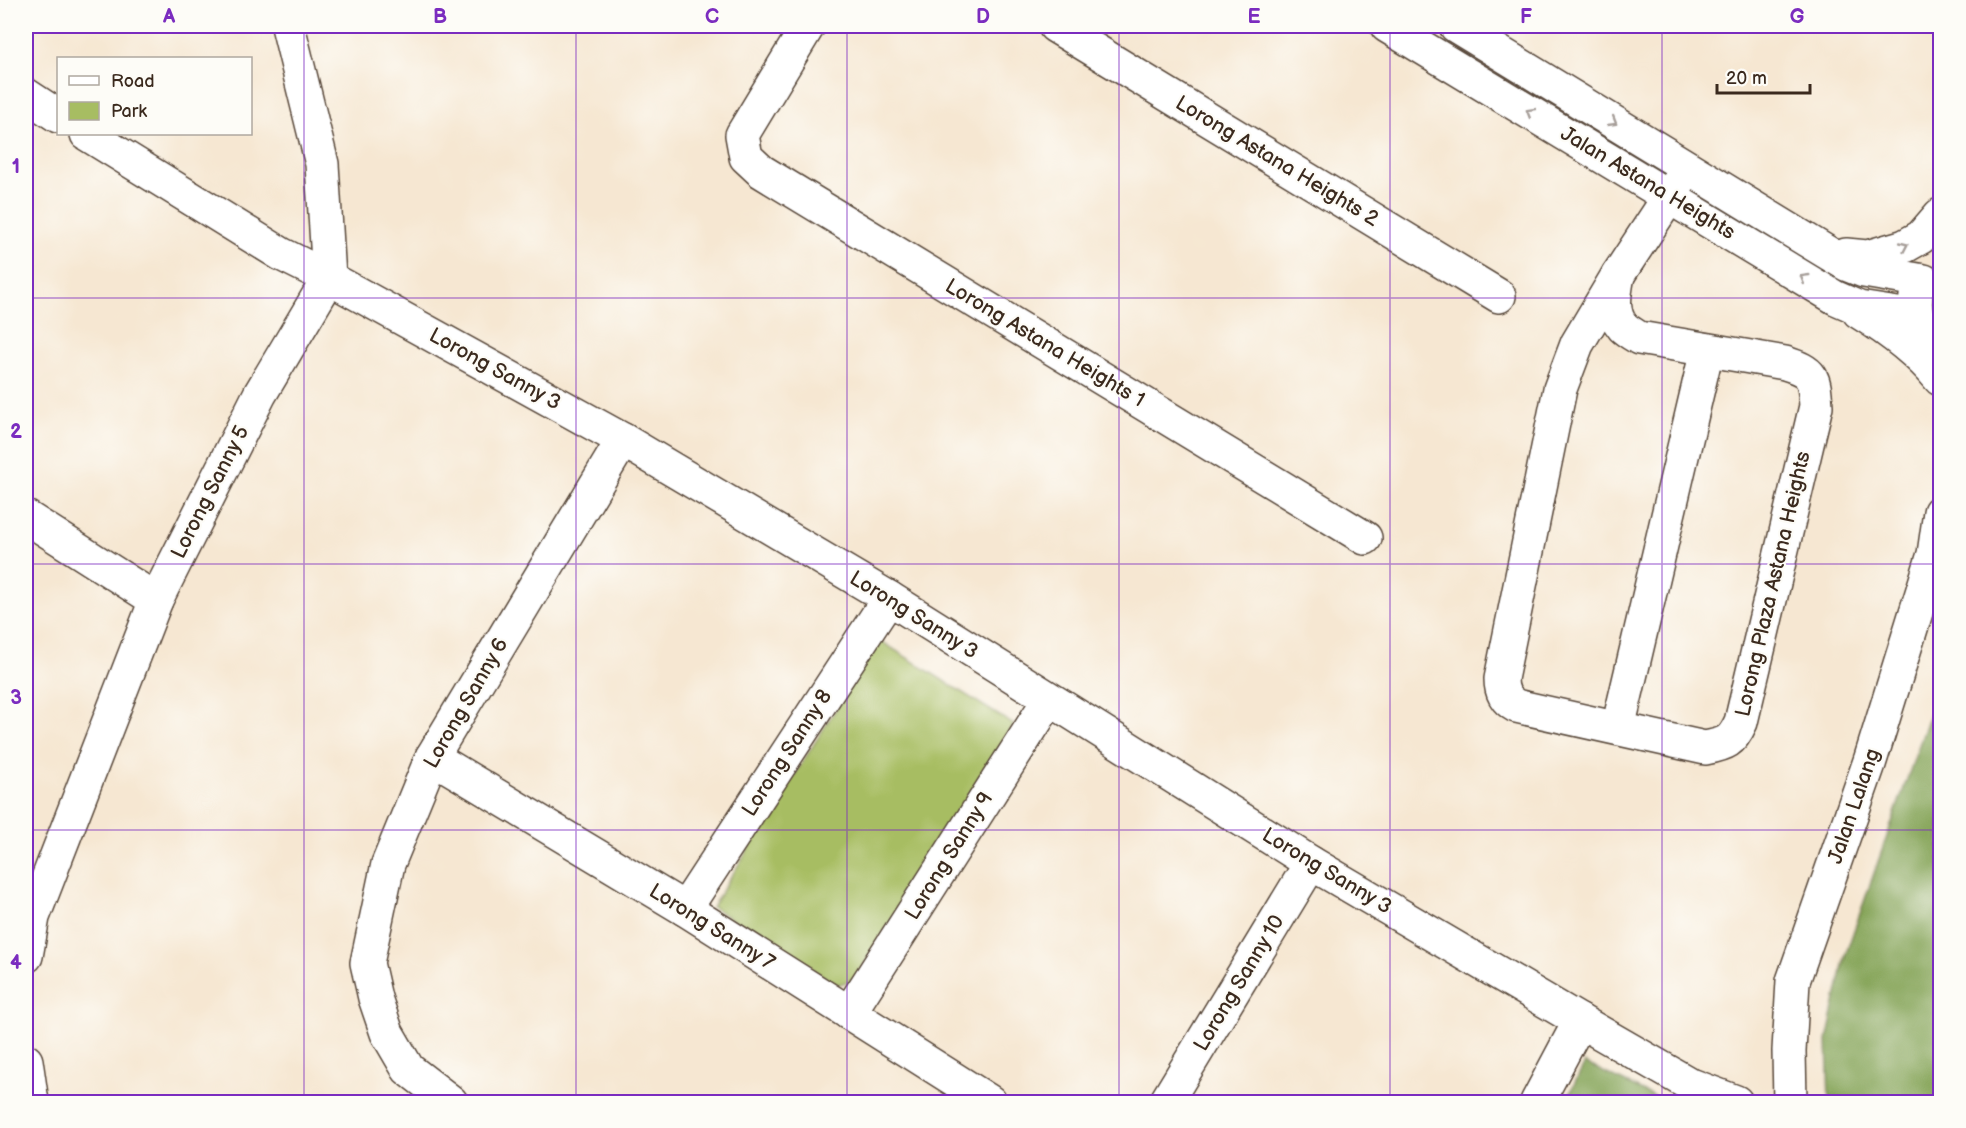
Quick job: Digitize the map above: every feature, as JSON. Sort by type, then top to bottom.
[{"type":"street","points":[[288,26],[322,164],[329,278]]},
{"type":"street","name":"Lorong Astana Heights 1","points":[[807,26],[742,135],[746,157],[761,171],[1365,538]]},
{"type":"street","name":"Lorong Astana Heights 2","points":[[1055,26],[1499,296]]},
{"type":"street","name":"Jalan Astana Heights","points":[[1387,26],[1836,298],[1934,338]]},
{"type":"street","name":"Jalan Astana Heights","points":[[1456,26],[1846,264],[1864,271],[1936,270]]},
{"type":"street","points":[[26,95],[57,115]]},
{"type":"street","name":"Lorong Sanny 3","points":[[89,135],[281,254],[329,278],[623,440],[889,598],[1311,863],[1580,1021],[1691,1085],[1736,1102]]},
{"type":"street","name":"Lorong Plaza Astana Heights","points":[[1573,353],[1596,341],[1639,338],[1785,363],[1804,369],[1814,384],[1816,406],[1741,722],[1735,736],[1724,744],[1705,748],[1516,706],[1509,702],[1501,687],[1560,389],[1573,353],[1618,275],[1688,168]]},
{"type":"street","points":[[1827,253],[1867,257],[1894,250],[1921,237],[1941,215]]},
{"type":"street","points":[[1934,338],[1915,304],[1917,292],[1936,270]]},
{"type":"street","name":"Lorong Plaza Astana Heights","points":[[1618,275],[1613,299],[1618,316],[1623,326],[1639,338]]},
{"type":"street","name":"Lorong Sanny 5","points":[[26,956],[33,916],[156,600],[260,394],[329,278]]},
{"type":"street","points":[[1836,298],[1905,343],[1941,379]]},
{"type":"street","points":[[1618,728],[1707,350]]},
{"type":"street","name":"Lorong Sanny 6","points":[[451,1102],[408,1069],[387,1033],[375,998],[367,963],[388,864],[432,757],[623,440]]},
{"type":"street","name":"Jalan Lalang","points":[[1790,1102],[1788,1051],[1793,981],[1874,750],[1934,554],[1941,512]]},
{"type":"street","points":[[26,517],[156,600]]},
{"type":"street","name":"Lorong Sanny 8","points":[[685,909],[889,598]]},
{"type":"street","name":"Lorong Sanny 9","points":[[849,1013],[1049,700]]},
{"type":"street","name":"Lorong Sanny 7","points":[[432,757],[685,909],[990,1102]]},
{"type":"street","name":"Lorong Sanny 10","points":[[1166,1102],[1311,863]]},
{"type":"street","points":[[1537,1102],[1580,1021]]},
{"type":"street","points":[[26,1061],[32,1102]]},
{"type":"green space","points":[[879,640],[1014,725],[855,979],[837,985],[712,907]]},
{"type":"green space","points":[[1940,685],[1940,1102],[1829,1102],[1827,1041],[1845,956]]},
{"type":"green space","points":[[1585,1063],[1665,1102],[1565,1102]]}]
